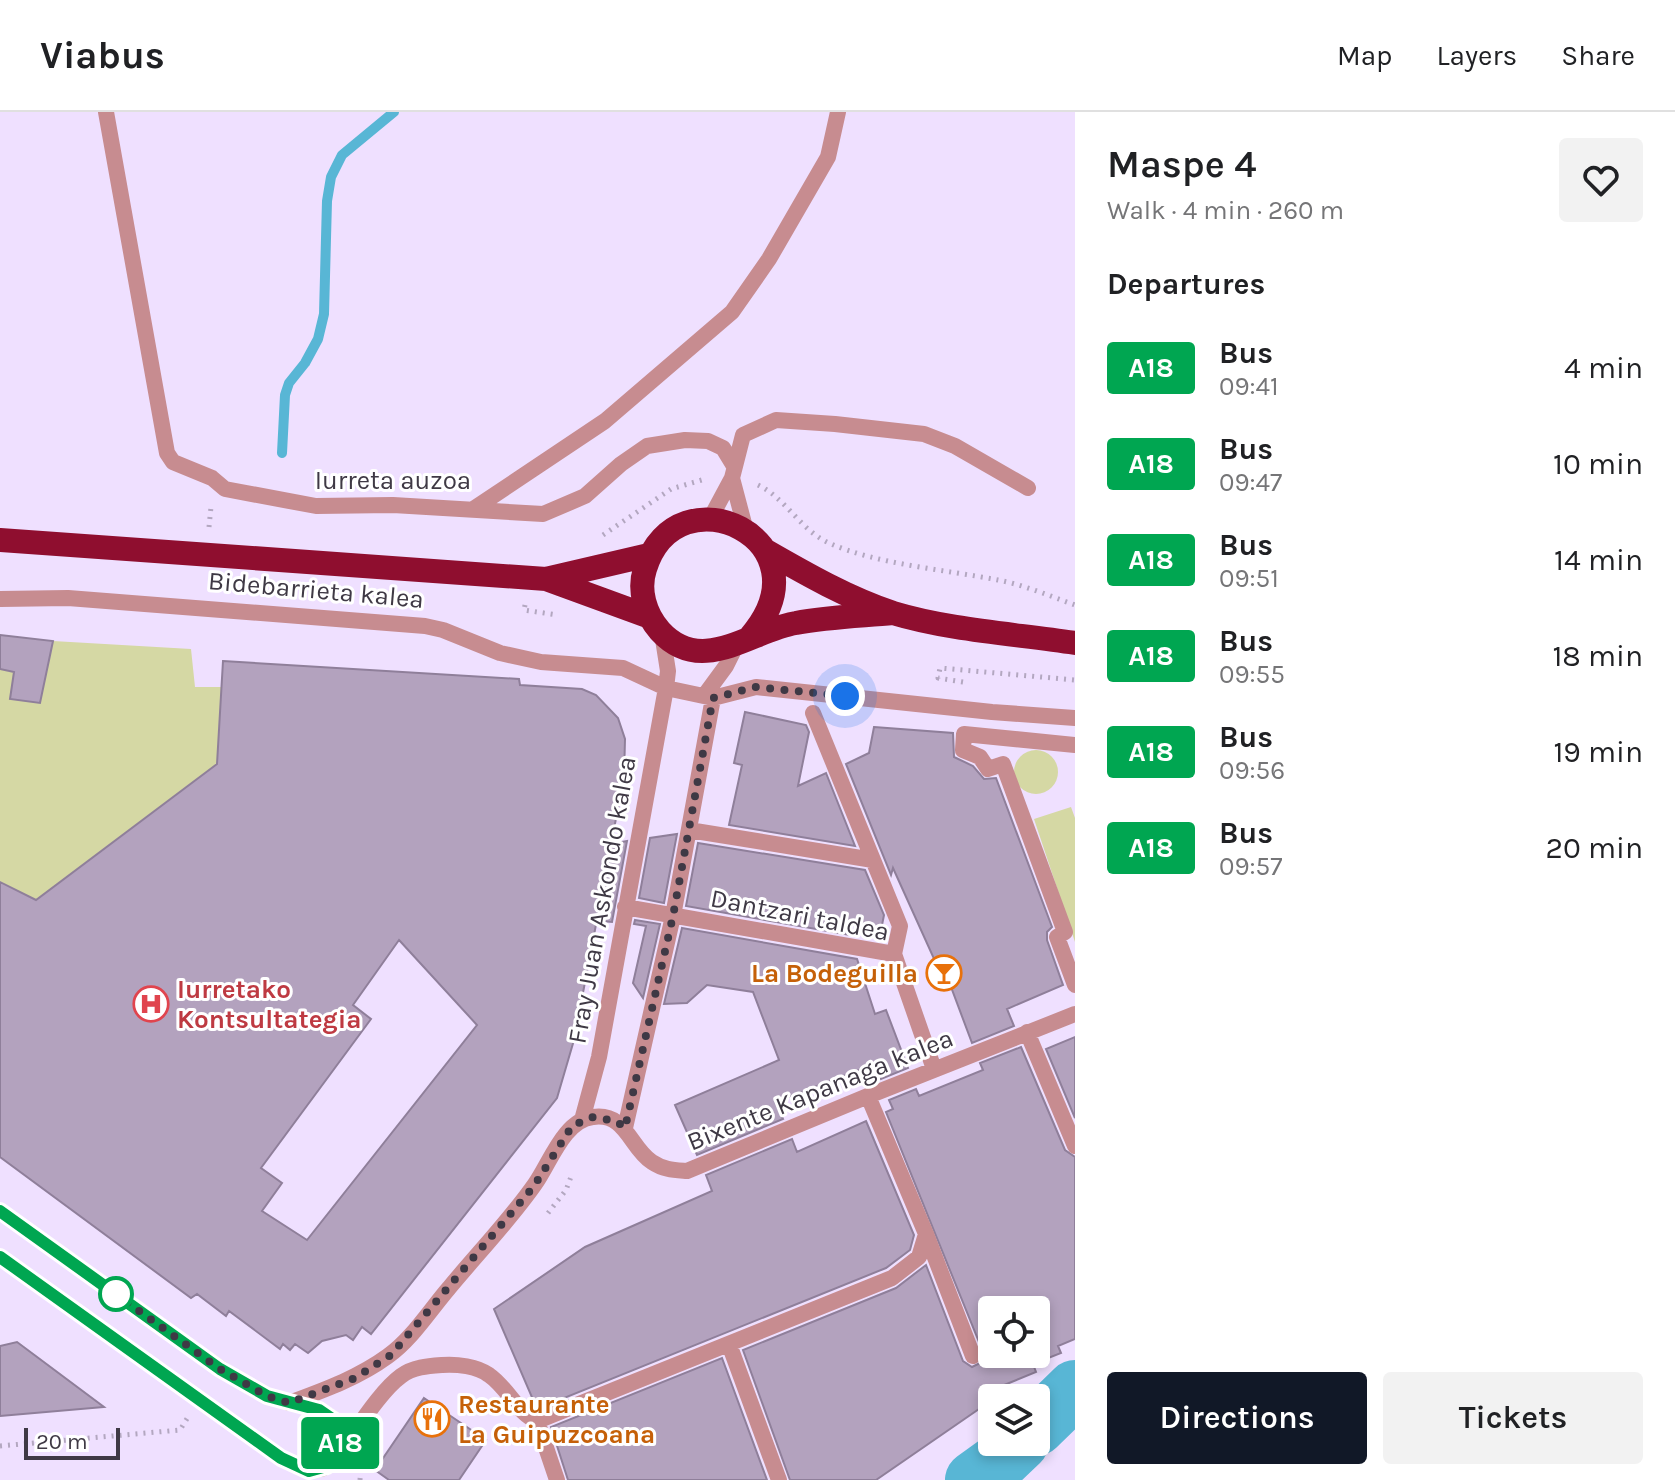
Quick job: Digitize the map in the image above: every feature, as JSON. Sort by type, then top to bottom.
[{"type":"highway","points":[[656,625],[643,598],[642,576],[649,555],[662,537],[679,526],[699,519],[710,519],[746,531],[766,551],[816,580],[893,613],[956,626],[1075,643]]},
{"type":"highway","name":"Bidebarrieta kalea","points":[[0,540],[546,579]]},
{"type":"highway","points":[[744,641],[765,620],[773,604],[773,568],[766,551]]},
{"type":"highway","points":[[546,579],[649,555]]},
{"type":"highway","points":[[546,579],[656,625],[689,649],[708,651],[794,623],[893,613]]},
{"type":"street","name":"Iurreta auzoa","points":[[106,112],[167,453],[173,462],[212,478],[225,489],[316,506],[475,508],[605,421],[732,312],[769,259],[828,157],[838,112]]},
{"type":"street","points":[[710,519],[733,472],[743,435],[776,420],[924,434],[955,446],[1028,488]]},
{"type":"street","points":[[475,508],[543,514],[585,496],[647,446],[685,440],[708,441],[723,448],[733,472],[746,531]]},
{"type":"street","name":"Bidebarrieta kalea","points":[[0,599],[68,598],[425,626],[514,656],[541,662],[623,668],[666,688],[709,697]]},
{"type":"street","name":"Fray Juan Askondo kalea","points":[[582,1120],[599,1057],[666,688],[668,671],[656,625]]},
{"type":"street","points":[[289,1403],[355,1378],[391,1355],[534,1186],[572,1126],[582,1120],[605,1117],[625,1128],[673,916],[709,697],[744,641]]},
{"type":"street","points":[[709,697],[756,687],[1075,718]]},
{"type":"street","points":[[813,713],[900,926],[894,954]]},
{"type":"street","points":[[1075,745],[964,734],[963,750],[974,753],[988,769],[1003,764],[1065,932],[1057,937],[1075,985]]},
{"type":"street","points":[[689,830],[873,860]]},
{"type":"street","name":"Dantzari taldea","points":[[625,907],[894,954],[934,1069]]},
{"type":"street","name":"Bixente Kapanaga kalea","points":[[625,1128],[649,1161],[665,1169],[687,1171],[1075,1014]]},
{"type":"street","points":[[1027,1032],[1075,1146]]},
{"type":"street","points":[[868,1096],[973,1356]]},
{"type":"street","points":[[0,1211],[220,1369],[267,1396],[319,1410],[335,1421],[341,1439],[332,1468]]},
{"type":"street","points":[[0,1257],[281,1458],[309,1471],[332,1468],[385,1393],[402,1375],[423,1366],[457,1364],[486,1373],[507,1389],[527,1417],[537,1421],[892,1278],[919,1257],[926,1234]]},
{"type":"street","points":[[729,1344],[779,1480]]},
{"type":"street","points":[[537,1421],[557,1480]]},
{"type":"path","points":[[590,538],[605,535],[671,489],[709,478]]},
{"type":"path","points":[[754,483],[773,492],[803,525],[828,543],[879,558],[1003,581],[1075,605]]},
{"type":"path","points":[[940,668],[1075,680]]},
{"type":"path","points":[[1064,679],[1064,687]]},
{"type":"path","points":[[0,1446],[180,1430],[199,1400]]},
{"type":"green space","points":[[53,641],[191,649],[195,687],[222,687],[217,764],[23,910],[0,882],[0,669],[14,672],[10,699],[40,703]]},
{"type":"green space","points":[[1036,750],[1051,757],[1058,772],[1051,787],[1036,794],[1021,787],[1014,772],[1021,757]]},
{"type":"green space","points":[[1071,807],[1075,818],[1075,942],[1034,819]]},
{"type":"building","points":[[0,635],[53,641],[40,703],[10,699],[14,672],[0,669]]},
{"type":"building","points":[[223,661],[519,679],[520,685],[582,689],[596,695],[618,718],[625,739],[624,778],[611,844],[627,841],[612,922],[601,921],[598,914],[574,1040],[557,1098],[371,1334],[362,1327],[353,1340],[346,1335],[322,1341],[308,1353],[295,1344],[290,1350],[283,1344],[280,1349],[229,1311],[226,1316],[197,1294],[191,1298],[0,1157],[0,882],[36,900],[217,764]],"holes":[[[399,940],[477,1025],[307,1240],[262,1211],[282,1183],[261,1168],[371,1019],[353,1005]]]},
{"type":"building","points":[[745,712],[806,725],[809,732],[798,786],[826,773],[855,846],[729,825],[742,765],[734,763]]},
{"type":"building","points":[[874,727],[953,733],[954,757],[973,766],[984,779],[996,778],[1052,927],[1047,932],[1047,940],[1063,985],[1007,1009],[1014,1026],[972,1043],[948,979],[944,981],[893,868],[891,875],[846,764],[869,753]]},
{"type":"building","points":[[677,834],[664,903],[639,898],[650,838]]},
{"type":"building","points":[[698,843],[865,870],[884,915],[881,930],[846,923],[850,935],[686,906]]},
{"type":"building","points":[[635,920],[660,924],[643,998],[633,983],[646,926],[634,924]]},
{"type":"building","points":[[682,928],[857,959],[875,1014],[886,1010],[908,1068],[881,1079],[875,1064],[775,1102],[783,1119],[697,1155],[675,1105],[779,1060],[753,992],[707,985],[687,1003],[664,1004]]},
{"type":"building","points":[[1075,1037],[1075,1118],[1046,1049]]},
{"type":"building","points":[[1021,1047],[1065,1150],[1075,1157],[1075,1339],[1058,1346],[1061,1353],[1050,1357],[1050,1296],[978,1296],[978,1340],[886,1112],[893,1109],[889,1100],[916,1089],[919,1096],[983,1070],[980,1063]]},
{"type":"building","points":[[866,1121],[914,1235],[910,1250],[886,1268],[537,1409],[494,1309],[585,1247],[712,1191],[706,1175],[792,1139],[797,1152]]},
{"type":"building","points":[[926,1265],[963,1361],[972,1367],[978,1364],[978,1368],[1034,1368],[1036,1372],[1007,1384],[978,1384],[978,1410],[876,1480],[790,1480],[743,1350],[896,1288]]},
{"type":"building","points":[[17,1342],[104,1407],[0,1416],[0,1346]]},
{"type":"building","points":[[722,1358],[767,1480],[568,1480],[551,1427]]},
{"type":"building","name":"Restaurante La Guipuzcoana","points":[[424,1398],[486,1440],[459,1480],[389,1480],[375,1470]]},
{"type":"waterway","points":[[282,453],[285,395],[289,383],[318,339],[324,314],[327,201],[331,177],[342,155],[394,112]]},
{"type":"waterway","points":[[1050,1413],[1075,1389]]},
{"type":"waterway","points":[[974,1480],[1005,1456]]},
{"type":"bus line","name":"A18","points":[[0,1211],[220,1369],[267,1396],[327,1414],[339,1429],[341,1439],[336,1457],[327,1466],[309,1471],[281,1458],[0,1257]]},
{"type":"place","name":"La Bodeguilla","points":[[944,973]]},
{"type":"place","name":"Iurretako Kontsultategia","points":[[151,1004]]},
{"type":"place","name":"Restaurante La Guipuzcoana","points":[[432,1419]]},
{"type":"route","points":[[116,1294],[110,1290],[220,1369],[267,1396],[289,1403],[355,1378],[391,1355],[534,1186],[572,1126],[593,1117],[605,1117],[625,1128],[673,916],[713,698],[756,687],[845,696]]}]
